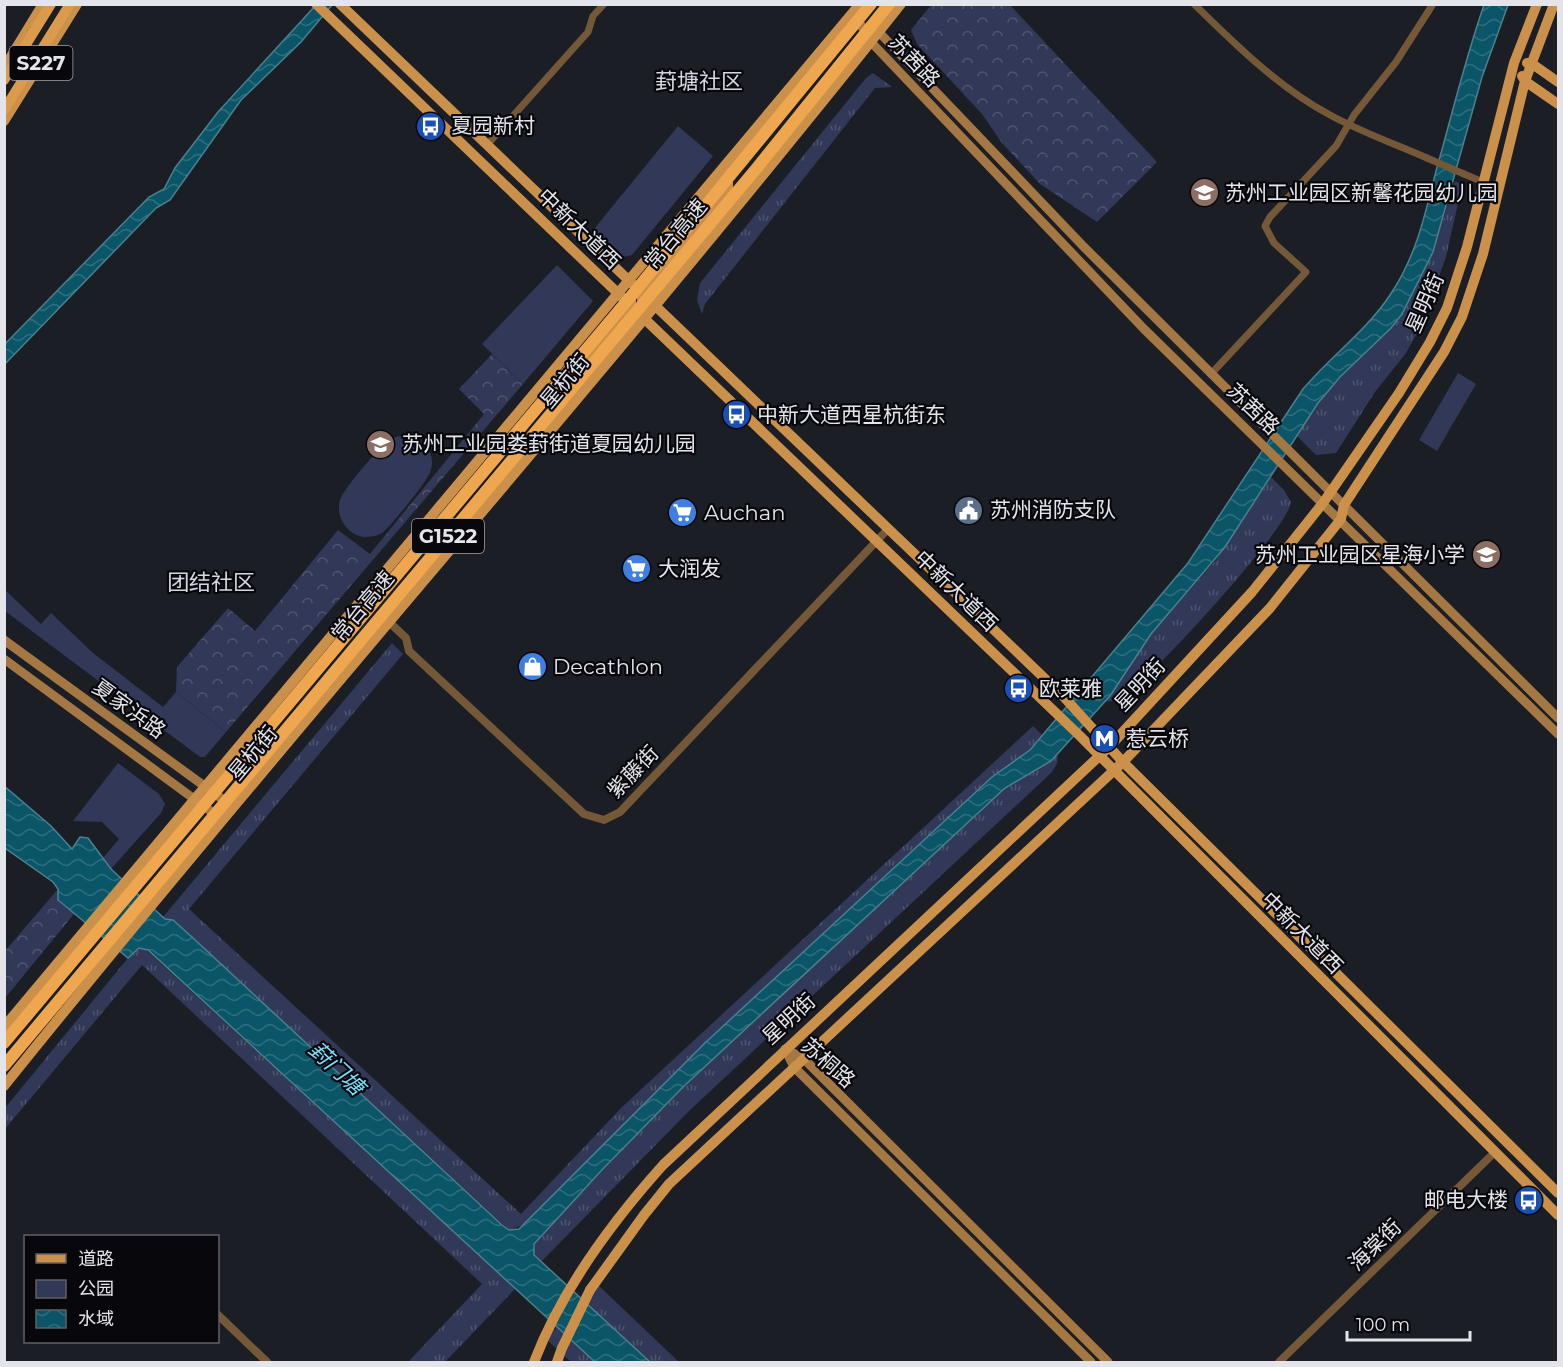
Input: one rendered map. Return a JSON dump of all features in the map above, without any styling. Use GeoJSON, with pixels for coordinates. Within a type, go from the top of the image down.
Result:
{"type":"FeatureCollection","features":[{"type":"Feature","properties":{"kind":"highway"},"geometry":{"type":"LineString","coordinates":[[4,80],[51,4]]}},
{"type":"Feature","properties":{"kind":"highway"},"geometry":{"type":"LineString","coordinates":[[4,110],[70,4]]}},
{"type":"Feature","properties":{"kind":"highway","name":"常台高速"},"geometry":{"type":"LineString","coordinates":[[4,1043],[624,304],[872,4]]}},
{"type":"Feature","properties":{"kind":"highway","name":"常台高速"},"geometry":{"type":"LineString","coordinates":[[4,1066],[734,196],[889,4]]}},
{"type":"Feature","properties":{"kind":"main road","name":"S227"},"geometry":{"type":"LineString","coordinates":[[4,68],[43,4]]}},
{"type":"Feature","properties":{"kind":"main road","name":"S227"},"geometry":{"type":"LineString","coordinates":[[4,121],[77,4]]}},
{"type":"Feature","properties":{"kind":"main road","name":"中新大道西"},"geometry":{"type":"LineString","coordinates":[[316,4],[1080,736],[1558,1215]]}},
{"type":"Feature","properties":{"kind":"main road","name":"中新大道西"},"geometry":{"type":"LineString","coordinates":[[340,4],[1063,696],[1090,723],[1123,762],[1558,1193]]}},
{"type":"Feature","properties":{"kind":"main road","name":"星杭街"},"geometry":{"type":"LineString","coordinates":[[4,1086],[233,807],[655,305],[901,4]]}},
{"type":"Feature","properties":{"kind":"main road","name":"星明街"},"geometry":{"type":"LineString","coordinates":[[534,1362],[577,1279],[631,1200],[663,1165],[1110,746],[1252,592],[1323,503],[1399,393],[1442,319],[1460,273],[1514,63],[1537,4]]}},
{"type":"Feature","properties":{"kind":"main road","name":"星明街"},"geometry":{"type":"LineString","coordinates":[[557,1362],[590,1290],[669,1184],[1123,762],[1270,608],[1341,519],[1344,505],[1444,352],[1462,317],[1483,254],[1525,81],[1554,4]]}},
{"type":"Feature","properties":{"kind":"main road","name":"星杭街"},"geometry":{"type":"LineString","coordinates":[[4,1027],[857,9]]}},
{"type":"Feature","properties":{"kind":"main road","name":"苏茜路"},"geometry":{"type":"LineString","coordinates":[[857,9],[1084,247],[1558,718]]}},
{"type":"Feature","properties":{"kind":"main road","name":"苏茜路"},"geometry":{"type":"LineString","coordinates":[[857,9],[871,42],[1144,329],[1341,519],[1558,734]]}},
{"type":"Feature","properties":{"kind":"main road"},"geometry":{"type":"LineString","coordinates":[[337,25],[348,13]]}},
{"type":"Feature","properties":{"kind":"main road"},"geometry":{"type":"LineString","coordinates":[[1514,63],[1531,63],[1558,82]]}},
{"type":"Feature","properties":{"kind":"main road"},"geometry":{"type":"LineString","coordinates":[[1514,63],[1525,81],[1558,104]]}},
{"type":"Feature","properties":{"kind":"main road"},"geometry":{"type":"LineString","coordinates":[[644,318],[642,293],[728,189],[728,164]]}},
{"type":"Feature","properties":{"kind":"main road"},"geometry":{"type":"LineString","coordinates":[[558,420],[564,387],[631,306],[630,282]]}},
{"type":"Feature","properties":{"kind":"main road","name":"夏家浜路"},"geometry":{"type":"LineString","coordinates":[[4,640],[233,807]]}},
{"type":"Feature","properties":{"kind":"main road","name":"夏家浜路"},"geometry":{"type":"LineString","coordinates":[[4,659],[223,820]]}},
{"type":"Feature","properties":{"kind":"main road"},"geometry":{"type":"LineString","coordinates":[[42,687],[52,674]]}},
{"type":"Feature","properties":{"kind":"main road","name":"苏桐路"},"geometry":{"type":"LineString","coordinates":[[785,1049],[803,1058],[1108,1362]]}},
{"type":"Feature","properties":{"kind":"main road","name":"苏桐路"},"geometry":{"type":"LineString","coordinates":[[785,1049],[794,1067],[1091,1362]]}},
{"type":"Feature","properties":{"kind":"street"},"geometry":{"type":"LineString","coordinates":[[487,145],[588,32],[593,16],[604,4]]}},
{"type":"Feature","properties":{"kind":"street"},"geometry":{"type":"LineString","coordinates":[[1194,4],[1281,83],[1330,115],[1483,182]]}},
{"type":"Feature","properties":{"kind":"street"},"geometry":{"type":"LineString","coordinates":[[1211,374],[1306,272],[1274,243],[1265,226],[1270,217],[1336,146],[1349,123],[1402,53],[1433,4]]}},
{"type":"Feature","properties":{"kind":"street","name":"紫藤街"},"geometry":{"type":"LineString","coordinates":[[389,622],[406,638],[409,651],[545,780],[584,814],[604,820],[620,812],[888,529]]}},
{"type":"Feature","properties":{"kind":"street","name":"海棠街"},"geometry":{"type":"LineString","coordinates":[[1279,1362],[1496,1152]]}},
{"type":"Feature","properties":{"kind":"street"},"geometry":{"type":"LineString","coordinates":[[219,1316],[267,1362]]}},
{"type":"Feature","properties":{"kind":"green space"},"geometry":{"type":"Polygon","coordinates":[[[931,5],[1010,5],[1157,162],[1097,222],[1040,184],[1002,143],[982,114],[917,44],[911,30],[931,5]]]}},
{"type":"Feature","properties":{"kind":"green space"},"geometry":{"type":"Polygon","coordinates":[[[873,73],[892,87],[875,88],[705,304],[702,314],[697,300],[700,283],[866,78],[873,73]]]}},
{"type":"Feature","properties":{"kind":"green space"},"geometry":{"type":"Polygon","coordinates":[[[678,126],[713,156],[632,255],[623,257],[594,229],[678,126]]]}},
{"type":"Feature","properties":{"kind":"green space"},"geometry":{"type":"Polygon","coordinates":[[[1455,181],[1460,183],[1461,190],[1446,257],[1422,324],[1406,353],[1375,392],[1336,453],[1316,455],[1296,435],[1329,389],[1391,328],[1402,314],[1433,252],[1455,181]]]}},
{"type":"Feature","properties":{"kind":"green space"},"geometry":{"type":"Polygon","coordinates":[[[557,265],[593,301],[523,384],[482,344],[557,265]]]}},
{"type":"Feature","properties":{"kind":"green space"},"geometry":{"type":"Polygon","coordinates":[[[492,354],[523,384],[226,732],[176,692],[177,667],[228,608],[255,631],[338,530],[370,554],[484,414],[459,389],[492,354]]]}},
{"type":"Feature","properties":{"kind":"green space"},"geometry":{"type":"Polygon","coordinates":[[[1458,373],[1476,384],[1437,451],[1419,440],[1458,373]]]}},
{"type":"Feature","properties":{"kind":"green space"},"geometry":{"type":"Polygon","coordinates":[[[402,436],[409,436],[426,446],[432,458],[430,472],[408,504],[382,533],[364,537],[352,533],[344,524],[339,512],[343,494],[385,444],[402,436]]]}},
{"type":"Feature","properties":{"kind":"green space"},"geometry":{"type":"Polygon","coordinates":[[[1271,477],[1284,490],[1291,502],[1284,518],[1267,542],[1216,603],[1161,662],[1123,697],[1114,701],[1105,701],[1151,634],[1215,561],[1271,477]]]}},
{"type":"Feature","properties":{"kind":"green space"},"geometry":{"type":"Polygon","coordinates":[[[5,590],[41,624],[51,613],[93,653],[163,707],[176,692],[226,732],[205,757],[200,757],[5,611],[5,590]]]}},
{"type":"Feature","properties":{"kind":"green space"},"geometry":{"type":"Polygon","coordinates":[[[392,643],[403,654],[189,909],[521,1214],[621,1108],[1033,726],[1042,735],[1030,750],[992,777],[705,1043],[523,1225],[509,1230],[193,938],[163,917],[392,643]]]}},
{"type":"Feature","properties":{"kind":"green space"},"geometry":{"type":"Polygon","coordinates":[[[1058,755],[1057,764],[1051,773],[689,1111],[541,1262],[533,1253],[533,1246],[537,1239],[683,1087],[1005,788],[1058,755]]]}},
{"type":"Feature","properties":{"kind":"green space"},"geometry":{"type":"Polygon","coordinates":[[[118,763],[159,794],[165,804],[161,813],[111,869],[103,858],[119,839],[102,822],[73,821],[118,763]]]}},
{"type":"Feature","properties":{"kind":"green space"},"geometry":{"type":"Polygon","coordinates":[[[58,889],[58,900],[74,914],[5,998],[5,951],[58,889]]]}},
{"type":"Feature","properties":{"kind":"green space"},"geometry":{"type":"Polygon","coordinates":[[[144,948],[515,1289],[445,1362],[408,1362],[482,1284],[142,965],[5,1129],[5,1108],[128,958],[137,949],[144,948]]]}},
{"type":"Feature","properties":{"kind":"green space"},"geometry":{"type":"Polygon","coordinates":[[[599,1286],[679,1362],[650,1362],[584,1302],[599,1286]]]}},
{"type":"Feature","properties":{"kind":"green space"},"geometry":{"type":"Polygon","coordinates":[[[557,1327],[595,1362],[571,1362],[546,1339],[557,1327]]]}},
{"type":"Feature","properties":{"kind":"water"},"geometry":{"type":"Polygon","coordinates":[[[316,5],[332,5],[301,42],[241,100],[170,200],[156,208],[5,364],[5,344],[149,197],[164,189],[175,168],[218,112],[316,5]]]}},
{"type":"Feature","properties":{"kind":"water"},"geometry":{"type":"Polygon","coordinates":[[[1484,5],[1508,5],[1482,77],[1433,252],[1402,314],[1391,328],[1340,377],[1318,403],[1225,547],[1151,634],[1110,696],[1051,761],[1005,788],[683,1087],[534,1244],[534,1255],[650,1362],[595,1362],[148,950],[139,948],[128,958],[58,900],[58,889],[53,882],[5,848],[4,786],[51,826],[72,849],[80,837],[88,838],[111,869],[165,919],[173,920],[193,938],[502,1225],[509,1230],[519,1229],[705,1043],[992,777],[1030,750],[1188,563],[1303,389],[1371,320],[1390,295],[1407,266],[1419,235],[1484,5]]]}},
{"type":"Feature","properties":{"kind":"place","name":"夏园新村"},"geometry":{"type":"Point","coordinates":[430,126]}},
{"type":"Feature","properties":{"kind":"place","name":"苏州工业园区新馨花园幼儿园"},"geometry":{"type":"Point","coordinates":[1204,193]}},
{"type":"Feature","properties":{"kind":"place","name":"中新大道西星杭街东"},"geometry":{"type":"Point","coordinates":[736,415]}},
{"type":"Feature","properties":{"kind":"place","name":"苏州工业园娄葑街道夏园幼儿园"},"geometry":{"type":"Point","coordinates":[381,444]}},
{"type":"Feature","properties":{"kind":"place","name":"苏州消防支队"},"geometry":{"type":"Point","coordinates":[969,510]}},
{"type":"Feature","properties":{"kind":"place","name":"Auchan"},"geometry":{"type":"Point","coordinates":[683,513]}},
{"type":"Feature","properties":{"kind":"place","name":"苏州工业园区星海小学"},"geometry":{"type":"Point","coordinates":[1486,555]}},
{"type":"Feature","properties":{"kind":"place","name":"大润发"},"geometry":{"type":"Point","coordinates":[637,569]}},
{"type":"Feature","properties":{"kind":"place","name":"Decathlon"},"geometry":{"type":"Point","coordinates":[532,667]}},
{"type":"Feature","properties":{"kind":"place","name":"欧莱雅"},"geometry":{"type":"Point","coordinates":[1018,689]}},
{"type":"Feature","properties":{"kind":"place","name":"惹云桥"},"geometry":{"type":"Point","coordinates":[1105,739]}},
{"type":"Feature","properties":{"kind":"place","name":"邮电大楼"},"geometry":{"type":"Point","coordinates":[1529,1200]}},
{"type":"Feature","properties":{"kind":"district","name":"葑塘社区"},"geometry":{"type":"Point","coordinates":[699,81]}},
{"type":"Feature","properties":{"kind":"district","name":"团结社区"},"geometry":{"type":"Point","coordinates":[211,582]}},
{"type":"Feature","properties":{"kind":"water label","name":"葑门塘"},"geometry":{"type":"Point","coordinates":[337,1068]}}]}
